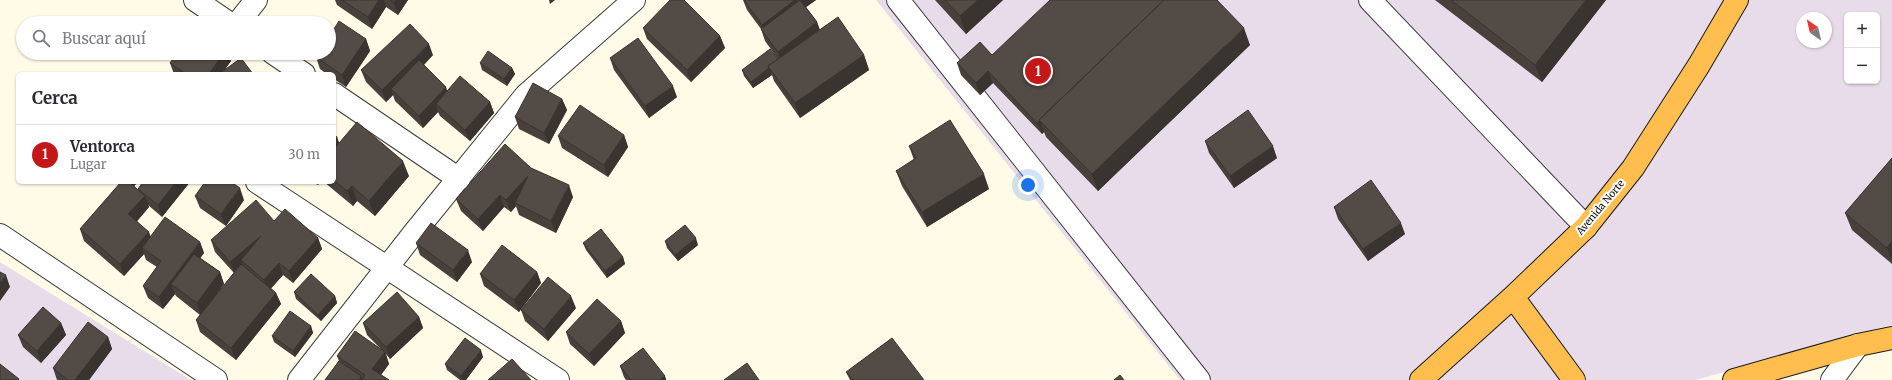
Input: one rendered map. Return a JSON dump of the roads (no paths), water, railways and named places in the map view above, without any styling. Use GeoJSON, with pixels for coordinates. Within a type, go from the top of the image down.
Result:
{"type":"FeatureCollection","features":[{"type":"Feature","properties":{"kind":"highway","name":"Avenida Norte"},"geometry":{"type":"LineString","coordinates":[[1422,380],[1513,297],[1586,227],[1633,168],[1699,65],[1737,0]]}},
{"type":"Feature","properties":{"kind":"highway"},"geometry":{"type":"LineString","coordinates":[[1513,297],[1574,380]]}},
{"type":"Feature","properties":{"kind":"highway"},"geometry":{"type":"LineString","coordinates":[[1734,380],[1858,345],[1892,338]]}},
{"type":"Feature","properties":{"kind":"street"},"geometry":{"type":"LineString","coordinates":[[196,0],[219,16]]}},
{"type":"Feature","properties":{"kind":"street"},"geometry":{"type":"LineString","coordinates":[[243,16],[256,0]]}},
{"type":"Feature","properties":{"kind":"street"},"geometry":{"type":"LineString","coordinates":[[299,380],[526,95],[634,0]]}},
{"type":"Feature","properties":{"kind":"street"},"geometry":{"type":"LineString","coordinates":[[898,0],[1199,380]]}},
{"type":"Feature","properties":{"kind":"street"},"geometry":{"type":"LineString","coordinates":[[1370,0],[1586,227]]}},
{"type":"Feature","properties":{"kind":"street"},"geometry":{"type":"LineString","coordinates":[[283,60],[301,72]]}},
{"type":"Feature","properties":{"kind":"street"},"geometry":{"type":"LineString","coordinates":[[336,95],[459,179]]}},
{"type":"Feature","properties":{"kind":"street"},"geometry":{"type":"LineString","coordinates":[[260,184],[558,380]]}},
{"type":"Feature","properties":{"kind":"street"},"geometry":{"type":"LineString","coordinates":[[0,235],[216,380]]}},
{"type":"Feature","properties":{"kind":"street"},"geometry":{"type":"LineString","coordinates":[[1832,380],[1858,345]]}},
{"type":"Feature","properties":{"kind":"place","name":"Ventorca"},"geometry":{"type":"Point","coordinates":[1038,71]}}]}
